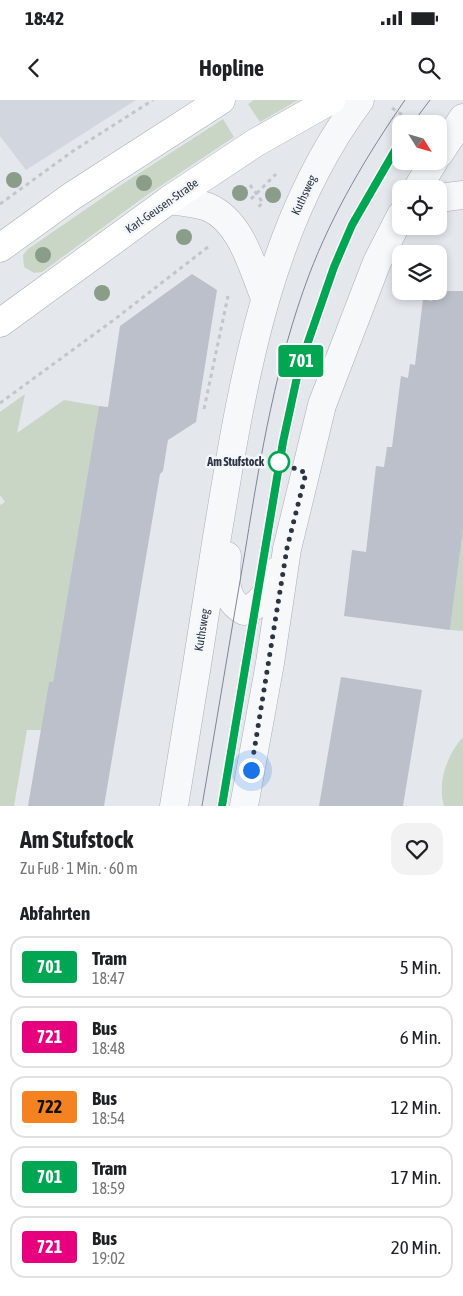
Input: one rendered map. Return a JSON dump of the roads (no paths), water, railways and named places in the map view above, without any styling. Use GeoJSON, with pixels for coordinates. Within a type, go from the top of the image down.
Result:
{"type":"FeatureCollection","features":[{"type":"Feature","properties":{"kind":"main road"},"geometry":{"type":"LineString","coordinates":[[0,248],[72,196],[221,100]]}},
{"type":"Feature","properties":{"kind":"main road","name":"Karl-Geusen-Straße"},"geometry":{"type":"LineString","coordinates":[[4,312],[256,143],[331,100]]}},
{"type":"Feature","properties":{"kind":"street","name":"Kuthsweg"},"geometry":{"type":"LineString","coordinates":[[174,806],[231,454],[265,298],[289,229],[311,178],[360,100]]}},
{"type":"Feature","properties":{"kind":"street"},"geometry":{"type":"LineString","coordinates":[[448,140],[463,118]]}},
{"type":"Feature","properties":{"kind":"street"},"geometry":{"type":"LineString","coordinates":[[447,197],[463,195]]}},
{"type":"Feature","properties":{"kind":"street"},"geometry":{"type":"LineString","coordinates":[[169,200],[209,208],[233,228],[246,250],[265,298]]}},
{"type":"Feature","properties":{"kind":"street","name":"Kuthsweg"},"geometry":{"type":"LineString","coordinates":[[244,806],[270,663],[287,548],[322,405],[377,262],[392,233]]}},
{"type":"Feature","properties":{"kind":"street","name":"Kuthsweg"},"geometry":{"type":"LineString","coordinates":[[231,454],[226,585],[229,596],[236,606],[244,610],[255,607],[264,596],[287,548]]}},
{"type":"Feature","properties":{"kind":"tram line"},"geometry":{"type":"LineString","coordinates":[[202,806],[258,477],[287,341],[318,252],[340,206],[364,163],[405,100]]}},
{"type":"Feature","properties":{"kind":"tram line"},"geometry":{"type":"LineString","coordinates":[[419,115],[430,100]]}},
{"type":"Feature","properties":{"kind":"tram line","name":"701"},"geometry":{"type":"LineString","coordinates":[[222,806],[288,412],[299,368],[318,310],[352,225],[392,154]]}},
{"type":"Feature","properties":{"kind":"tram line"},"geometry":{"type":"LineString","coordinates":[[222,806],[283,442],[299,368],[334,267],[353,225],[392,156]]}},
{"type":"Feature","properties":{"kind":"place","name":"Am Stufstock"},"geometry":{"type":"Point","coordinates":[279,462]}}]}
